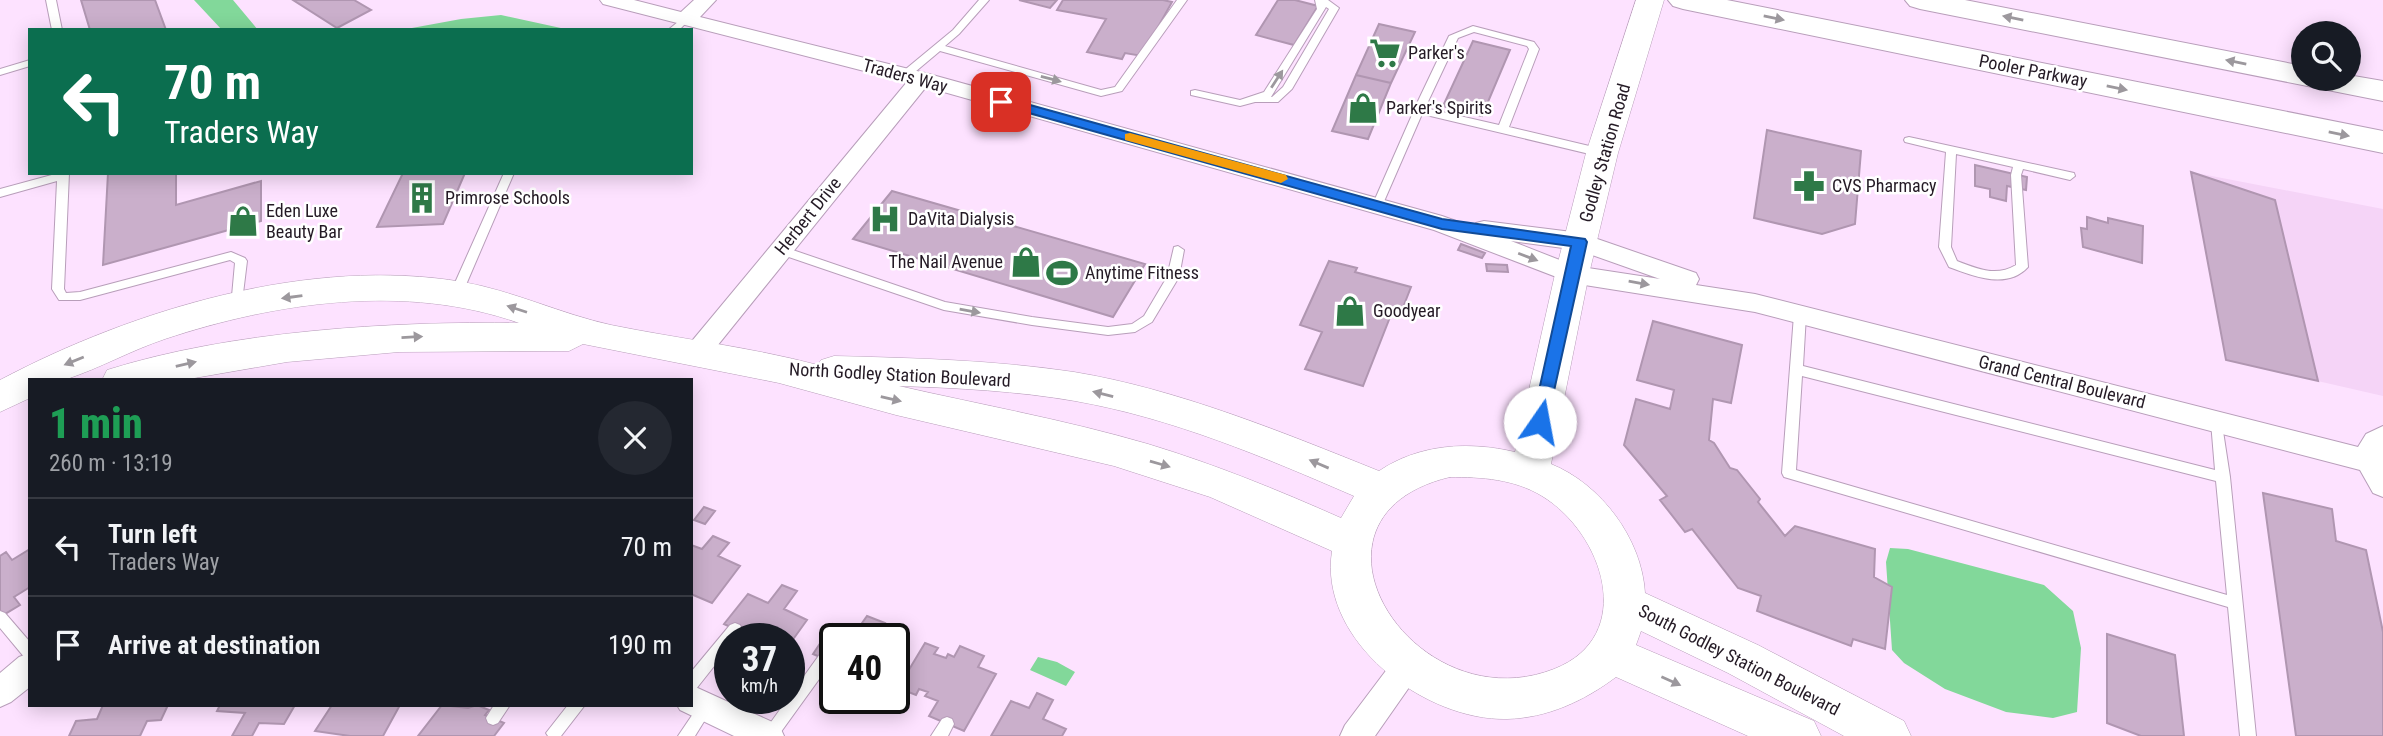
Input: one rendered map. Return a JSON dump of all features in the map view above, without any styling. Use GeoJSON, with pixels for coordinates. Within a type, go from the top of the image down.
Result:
{"type":"FeatureCollection","features":[{"type":"Feature","properties":{"kind":"main road","name":"Pooler Parkway"},"geometry":{"type":"LineString","coordinates":[[1683,0],[2383,142]]}},
{"type":"Feature","properties":{"kind":"main road"},"geometry":{"type":"LineString","coordinates":[[1920,0],[2291,74]]}},
{"type":"Feature","properties":{"kind":"main road"},"geometry":{"type":"LineString","coordinates":[[2361,87],[2383,91]]}},
{"type":"Feature","properties":{"kind":"street","name":"Traders Way"},"geometry":{"type":"LineString","coordinates":[[610,0],[679,25]]}},
{"type":"Feature","properties":{"kind":"street"},"geometry":{"type":"LineString","coordinates":[[679,25],[706,0]]}},
{"type":"Feature","properties":{"kind":"street","name":"Godley Station Road"},"geometry":{"type":"LineString","coordinates":[[1530,472],[1576,258],[1602,153],[1650,0]]}},
{"type":"Feature","properties":{"kind":"street","name":"Traders Way"},"geometry":{"type":"LineString","coordinates":[[693,28],[913,77],[1442,224],[1576,258]]}},
{"type":"Feature","properties":{"kind":"street","name":"Herbert Drive"},"geometry":{"type":"LineString","coordinates":[[696,354],[913,77]]}},
{"type":"Feature","properties":{"kind":"street","name":"Traders Way"},"geometry":{"type":"LineString","coordinates":[[1442,224],[1576,258]]}},
{"type":"Feature","properties":{"kind":"street","name":"Grand Central Boulevard"},"geometry":{"type":"LineString","coordinates":[[1576,258],[2217,422],[2376,473]]}},
{"type":"Feature","properties":{"kind":"street","name":"North Godley Station Boulevard"},"geometry":{"type":"LineString","coordinates":[[36,378],[132,338],[201,316],[237,308],[333,292],[387,288],[456,294],[492,301],[605,337],[778,369],[883,398],[1065,437],[1183,470],[1352,542]]}},
{"type":"Feature","properties":{"kind":"street","name":"North Godley Station Boulevard"},"geometry":{"type":"LineString","coordinates":[[129,378],[221,357],[355,340],[457,336],[605,337]]}},
{"type":"Feature","properties":{"kind":"street","name":"North Godley Station Boulevard"},"geometry":{"type":"LineString","coordinates":[[778,369],[971,374],[1076,387],[1193,416],[1382,490]]}},
{"type":"Feature","properties":{"kind":"street","name":"North Godley Station Boulevard"},"geometry":{"type":"LineString","coordinates":[[0,397],[28,382]]}},
{"type":"Feature","properties":{"kind":"street"},"geometry":{"type":"LineString","coordinates":[[0,408],[28,403]]}},
{"type":"Feature","properties":{"kind":"street","name":"Grand Central Boulevard"},"geometry":{"type":"LineString","coordinates":[[2376,473],[2370,449],[2376,440],[2383,437]]}},
{"type":"Feature","properties":{"kind":"street"},"geometry":{"type":"LineString","coordinates":[[1450,461],[1490,461],[1530,472],[1570,494],[1602,525],[1622,563],[1627,604],[1621,630],[1608,653],[1585,676],[1554,691],[1518,698],[1480,696],[1442,685],[1409,666],[1379,639],[1360,607],[1350,574],[1352,542],[1363,514],[1382,490],[1413,471],[1450,461]]}},
{"type":"Feature","properties":{"kind":"street","name":"South Godley Station Boulevard"},"geometry":{"type":"LineString","coordinates":[[1627,604],[1743,659],[1888,736]]}},
{"type":"Feature","properties":{"kind":"street"},"geometry":{"type":"LineString","coordinates":[[1608,653],[1798,736]]}},
{"type":"Feature","properties":{"kind":"street"},"geometry":{"type":"LineString","coordinates":[[1356,736],[1409,666]]}},
{"type":"Feature","properties":{"kind":"street"},"geometry":{"type":"LineString","coordinates":[[1,690],[28,669]]}},
{"type":"Feature","properties":{"kind":"street"},"geometry":{"type":"LineString","coordinates":[[696,697],[769,736]]}},
{"type":"Feature","properties":{"kind":"lane"},"geometry":{"type":"LineString","coordinates":[[51,0],[57,28]]}},
{"type":"Feature","properties":{"kind":"lane"},"geometry":{"type":"LineString","coordinates":[[913,77],[984,0]]}},
{"type":"Feature","properties":{"kind":"lane"},"geometry":{"type":"LineString","coordinates":[[938,47],[1101,93],[1118,89],[1182,0]]}},
{"type":"Feature","properties":{"kind":"lane"},"geometry":{"type":"LineString","coordinates":[[1195,93],[1240,103],[1268,94],[1322,9],[1321,0]]}},
{"type":"Feature","properties":{"kind":"lane"},"geometry":{"type":"LineString","coordinates":[[1377,205],[1454,36],[1473,29],[1531,44],[1534,49],[1503,128]]}},
{"type":"Feature","properties":{"kind":"lane"},"geometry":{"type":"LineString","coordinates":[[0,72],[28,65]]}},
{"type":"Feature","properties":{"kind":"lane"},"geometry":{"type":"LineString","coordinates":[[1419,110],[1602,153]]}},
{"type":"Feature","properties":{"kind":"lane"},"geometry":{"type":"LineString","coordinates":[[1909,140],[2070,176]]}},
{"type":"Feature","properties":{"kind":"lane"},"geometry":{"type":"LineString","coordinates":[[1951,149],[1945,247],[1953,264],[1987,277],[2010,276],[2022,267],[2016,175],[2019,164]]}},
{"type":"Feature","properties":{"kind":"lane"},"geometry":{"type":"LineString","coordinates":[[0,194],[64,175],[58,289],[63,297],[80,296],[231,256],[241,261],[237,308]]}},
{"type":"Feature","properties":{"kind":"lane"},"geometry":{"type":"LineString","coordinates":[[456,294],[508,175]]}},
{"type":"Feature","properties":{"kind":"lane"},"geometry":{"type":"LineString","coordinates":[[780,250],[944,306],[1124,331],[1148,320],[1173,277],[1178,250]]}},
{"type":"Feature","properties":{"kind":"lane"},"geometry":{"type":"LineString","coordinates":[[1800,315],[1789,473],[2235,603]]}},
{"type":"Feature","properties":{"kind":"lane"},"geometry":{"type":"LineString","coordinates":[[1798,370],[2223,477]]}},
{"type":"Feature","properties":{"kind":"lane"},"geometry":{"type":"LineString","coordinates":[[2217,422],[2248,736]]}},
{"type":"Feature","properties":{"kind":"lane"},"geometry":{"type":"LineString","coordinates":[[0,617],[28,651]]}},
{"type":"Feature","properties":{"kind":"lane"},"geometry":{"type":"LineString","coordinates":[[685,736],[696,697],[714,666]]}},
{"type":"Feature","properties":{"kind":"lane"},"geometry":{"type":"LineString","coordinates":[[769,736],[819,667]]}},
{"type":"Feature","properties":{"kind":"lane"},"geometry":{"type":"LineString","coordinates":[[493,718],[501,707]]}},
{"type":"Feature","properties":{"kind":"lane"},"geometry":{"type":"LineString","coordinates":[[554,733],[576,707]]}},
{"type":"Feature","properties":{"kind":"shaded area"},"geometry":{"type":"Polygon","coordinates":[[[194,0],[233,0],[256,28],[220,28],[194,0]]]}},
{"type":"Feature","properties":{"kind":"shaded area"},"geometry":{"type":"Polygon","coordinates":[[[501,15],[561,28],[412,28],[501,15]]]}},
{"type":"Feature","properties":{"kind":"shaded area"},"geometry":{"type":"Polygon","coordinates":[[[2191,172],[2383,209],[2383,396],[2226,360],[2191,172]]]}},
{"type":"Feature","properties":{"kind":"shaded area"},"geometry":{"type":"Polygon","coordinates":[[[1890,548],[1908,549],[2044,585],[2073,611],[2081,648],[2077,712],[2053,718],[2006,712],[1945,689],[1904,663],[1892,650],[1886,562],[1890,548]]]}},
{"type":"Feature","properties":{"kind":"shaded area"},"geometry":{"type":"Polygon","coordinates":[[[1038,657],[1057,662],[1075,672],[1066,686],[1030,670],[1038,657]]]}},
{"type":"Feature","properties":{"kind":"building"},"geometry":{"type":"Polygon","coordinates":[[[81,0],[155,0],[165,28],[89,28],[81,0]]]}},
{"type":"Feature","properties":{"kind":"building"},"geometry":{"type":"Polygon","coordinates":[[[293,0],[354,0],[371,10],[337,28],[293,0]]]}},
{"type":"Feature","properties":{"kind":"building"},"geometry":{"type":"Polygon","coordinates":[[[1019,0],[1057,0],[1050,8],[1019,0]]]}},
{"type":"Feature","properties":{"kind":"building"},"geometry":{"type":"Polygon","coordinates":[[[1063,0],[1172,2],[1142,56],[1125,53],[1122,59],[1087,52],[1106,19],[1057,10],[1063,0]]]}},
{"type":"Feature","properties":{"kind":"building"},"geometry":{"type":"Polygon","coordinates":[[[1278,0],[1295,0],[1318,6],[1294,45],[1256,35],[1278,0]]]}},
{"type":"Feature","properties":{"kind":"building"},"geometry":{"type":"Polygon","coordinates":[[[1379,24],[1415,32],[1391,83],[1356,75],[1379,24]]]}},
{"type":"Feature","properties":{"kind":"building","name":"Parker's"},"geometry":{"type":"Polygon","coordinates":[[[1473,41],[1510,50],[1482,116],[1443,106],[1473,41]]]}},
{"type":"Feature","properties":{"kind":"building"},"geometry":{"type":"Polygon","coordinates":[[[1356,75],[1391,83],[1368,139],[1332,131],[1356,75]]]}},
{"type":"Feature","properties":{"kind":"building"},"geometry":{"type":"Polygon","coordinates":[[[1767,130],[1861,151],[1855,224],[1822,234],[1754,218],[1767,130]]]}},
{"type":"Feature","properties":{"kind":"building"},"geometry":{"type":"Polygon","coordinates":[[[1975,165],[2027,177],[2026,190],[2007,186],[2006,201],[1990,197],[1990,189],[1975,186],[1975,165]]]}},
{"type":"Feature","properties":{"kind":"building"},"geometry":{"type":"Polygon","coordinates":[[[2191,172],[2275,200],[2318,381],[2226,360],[2191,172]]]}},
{"type":"Feature","properties":{"kind":"building"},"geometry":{"type":"Polygon","coordinates":[[[108,175],[176,175],[176,205],[261,181],[261,221],[103,265],[108,175]]]}},
{"type":"Feature","properties":{"kind":"building","name":"Primrose Schools"},"geometry":{"type":"Polygon","coordinates":[[[402,175],[464,175],[443,224],[377,227],[402,175]]]}},
{"type":"Feature","properties":{"kind":"building"},"geometry":{"type":"Polygon","coordinates":[[[892,191],[1145,264],[1113,317],[853,239],[892,191]]]}},
{"type":"Feature","properties":{"kind":"building"},"geometry":{"type":"Polygon","coordinates":[[[2087,217],[2108,223],[2108,218],[2143,226],[2142,263],[2083,247],[2081,228],[2087,229],[2087,217]]]}},
{"type":"Feature","properties":{"kind":"building"},"geometry":{"type":"Polygon","coordinates":[[[1461,244],[1485,253],[1482,258],[1458,250],[1461,244]]]}},
{"type":"Feature","properties":{"kind":"building"},"geometry":{"type":"Polygon","coordinates":[[[1329,261],[1357,268],[1355,272],[1411,287],[1402,310],[1394,307],[1363,386],[1305,369],[1322,332],[1300,325],[1329,261]]]}},
{"type":"Feature","properties":{"kind":"building"},"geometry":{"type":"Polygon","coordinates":[[[1486,264],[1507,265],[1508,272],[1487,271],[1486,264]]]}},
{"type":"Feature","properties":{"kind":"building"},"geometry":{"type":"Polygon","coordinates":[[[1653,321],[1742,345],[1731,403],[1713,399],[1709,440],[1714,443],[1730,468],[1737,470],[1760,499],[1758,502],[1785,536],[1795,526],[1875,549],[1874,577],[1892,587],[1885,649],[1853,639],[1851,646],[1757,611],[1761,596],[1738,588],[1692,529],[1685,532],[1660,500],[1667,496],[1624,445],[1636,399],[1670,409],[1674,390],[1637,380],[1653,321]]]}},
{"type":"Feature","properties":{"kind":"building"},"geometry":{"type":"Polygon","coordinates":[[[2263,493],[2332,509],[2336,541],[2366,550],[2383,632],[2383,736],[2296,736],[2263,493]]]}},
{"type":"Feature","properties":{"kind":"building"},"geometry":{"type":"Polygon","coordinates":[[[704,507],[715,511],[705,524],[694,520],[704,507]]]}},
{"type":"Feature","properties":{"kind":"building"},"geometry":{"type":"Polygon","coordinates":[[[713,536],[729,543],[718,556],[740,566],[712,603],[693,595],[693,546],[702,549],[713,536]]]}},
{"type":"Feature","properties":{"kind":"building"},"geometry":{"type":"Polygon","coordinates":[[[28,550],[28,588],[14,597],[20,605],[0,617],[0,556],[6,552],[12,560],[28,550]]]}},
{"type":"Feature","properties":{"kind":"building"},"geometry":{"type":"Polygon","coordinates":[[[782,585],[797,591],[784,609],[807,620],[805,623],[725,623],[748,594],[768,603],[782,585]]]}},
{"type":"Feature","properties":{"kind":"building"},"geometry":{"type":"Polygon","coordinates":[[[867,616],[885,623],[862,623],[867,616]]]}},
{"type":"Feature","properties":{"kind":"building"},"geometry":{"type":"Polygon","coordinates":[[[2107,634],[2175,655],[2184,736],[2141,736],[2107,723],[2107,634]]]}},
{"type":"Feature","properties":{"kind":"building"},"geometry":{"type":"Polygon","coordinates":[[[925,643],[938,648],[934,654],[946,658],[948,654],[954,657],[960,646],[984,656],[978,667],[996,674],[964,731],[929,716],[938,701],[925,696],[928,692],[919,689],[916,695],[910,693],[910,668],[925,643]]]}},
{"type":"Feature","properties":{"kind":"building"},"geometry":{"type":"Polygon","coordinates":[[[819,645],[819,657],[813,654],[819,645]]]}},
{"type":"Feature","properties":{"kind":"building"},"geometry":{"type":"Polygon","coordinates":[[[1037,693],[1053,700],[1043,719],[1066,729],[1062,736],[991,736],[1011,701],[1029,708],[1037,693]]]}},
{"type":"Feature","properties":{"kind":"building"},"geometry":{"type":"Polygon","coordinates":[[[102,707],[167,707],[161,720],[147,721],[140,736],[69,736],[76,721],[97,719],[102,707]]]}},
{"type":"Feature","properties":{"kind":"building"},"geometry":{"type":"Polygon","coordinates":[[[219,707],[294,707],[284,724],[259,723],[252,736],[232,736],[245,713],[217,711],[219,707]]]}},
{"type":"Feature","properties":{"kind":"building"},"geometry":{"type":"Polygon","coordinates":[[[331,707],[399,707],[383,736],[350,736],[315,731],[331,707]]]}},
{"type":"Feature","properties":{"kind":"building"},"geometry":{"type":"Polygon","coordinates":[[[440,707],[482,707],[489,710],[485,715],[504,723],[494,736],[418,736],[440,707]]]}},
{"type":"Feature","properties":{"kind":"slow traffic"},"geometry":{"type":"LineString","coordinates":[[1130,137],[1281,179]]}},
{"type":"Feature","properties":{"kind":"place","name":"Parker's"},"geometry":{"type":"Point","coordinates":[1385,53]}},
{"type":"Feature","properties":{"kind":"place","name":"Parker's Spirits"},"geometry":{"type":"Point","coordinates":[1363,108]}},
{"type":"Feature","properties":{"kind":"place","name":"CVS Pharmacy"},"geometry":{"type":"Point","coordinates":[1809,186]}},
{"type":"Feature","properties":{"kind":"place","name":"Primrose Schools"},"geometry":{"type":"Point","coordinates":[422,198]}},
{"type":"Feature","properties":{"kind":"place","name":"DaVita Dialysis"},"geometry":{"type":"Point","coordinates":[885,219]}},
{"type":"Feature","properties":{"kind":"place","name":"Eden Luxe Beauty Bar"},"geometry":{"type":"Point","coordinates":[243,221]}},
{"type":"Feature","properties":{"kind":"place","name":"The Nail Avenue"},"geometry":{"type":"Point","coordinates":[1026,262]}},
{"type":"Feature","properties":{"kind":"place","name":"Anytime Fitness"},"geometry":{"type":"Point","coordinates":[1062,273]}},
{"type":"Feature","properties":{"kind":"place","name":"Goodyear"},"geometry":{"type":"Point","coordinates":[1350,311]}},
{"type":"Feature","properties":{"kind":"route"},"geometry":{"type":"LineString","coordinates":[[1001,102],[1442,224],[1580,242],[1540,422]]}}]}
